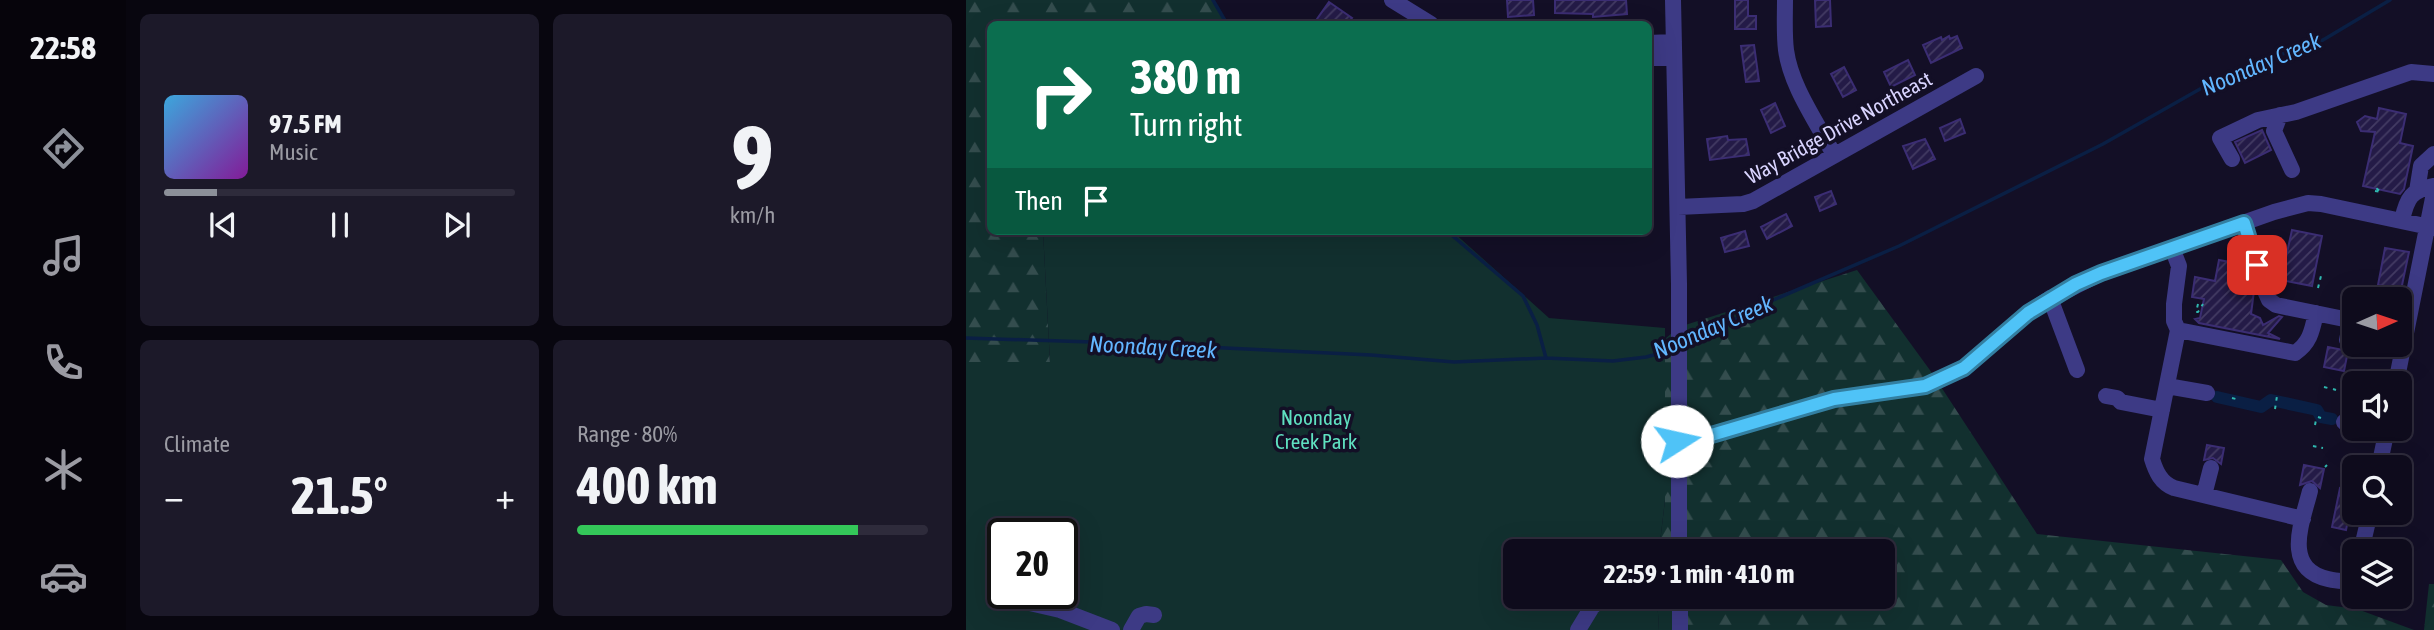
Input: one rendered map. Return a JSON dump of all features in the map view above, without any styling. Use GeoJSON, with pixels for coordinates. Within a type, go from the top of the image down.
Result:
{"type":"FeatureCollection","features":[{"type":"Feature","properties":{"kind":"street"},"geometry":{"type":"LineString","coordinates":[[1392,0],[1427,21]]}},
{"type":"Feature","properties":{"kind":"street"},"geometry":{"type":"LineString","coordinates":[[1673,0],[1678,207],[1679,539]]}},
{"type":"Feature","properties":{"kind":"street"},"geometry":{"type":"LineString","coordinates":[[1785,0],[1786,49],[1794,79],[1834,155]]}},
{"type":"Feature","properties":{"kind":"street"},"geometry":{"type":"LineString","coordinates":[[1652,44],[1674,50]]}},
{"type":"Feature","properties":{"kind":"street"},"geometry":{"type":"LineString","coordinates":[[1652,57],[1674,50]]}},
{"type":"Feature","properties":{"kind":"street"},"geometry":{"type":"LineString","coordinates":[[2232,159],[2220,138],[2258,120],[2296,113],[2411,72],[2434,74]]}},
{"type":"Feature","properties":{"kind":"street","name":"Way Bridge Drive Northeast"},"geometry":{"type":"LineString","coordinates":[[1678,207],[1743,204],[1753,201],[1976,76]]}},
{"type":"Feature","properties":{"kind":"street"},"geometry":{"type":"LineString","coordinates":[[2280,115],[2274,131],[2292,170]]}},
{"type":"Feature","properties":{"kind":"street"},"geometry":{"type":"LineString","coordinates":[[2417,191],[2421,166],[2434,154]]}},
{"type":"Feature","properties":{"kind":"street"},"geometry":{"type":"LineString","coordinates":[[2402,220],[2409,197],[2417,191],[2434,186]]}},
{"type":"Feature","properties":{"kind":"street"},"geometry":{"type":"LineString","coordinates":[[2412,298],[2431,227],[2434,193]]}},
{"type":"Feature","properties":{"kind":"street"},"geometry":{"type":"LineString","coordinates":[[1677,441],[1708,436],[1834,399],[1925,386],[1964,368],[2028,313],[2050,298],[2101,273],[2274,212],[2308,203],[2338,206],[2431,227]]}},
{"type":"Feature","properties":{"kind":"street"},"geometry":{"type":"LineString","coordinates":[[2244,223],[2269,300],[2276,305],[2342,319]]}},
{"type":"Feature","properties":{"kind":"street"},"geometry":{"type":"LineString","coordinates":[[2172,248],[2179,266],[2174,304],[2174,321],[2178,330],[2152,460],[2157,474],[2166,485],[2204,495],[2309,513]]}},
{"type":"Feature","properties":{"kind":"street"},"geometry":{"type":"LineString","coordinates":[[2050,298],[2077,370]]}},
{"type":"Feature","properties":{"kind":"street"},"geometry":{"type":"LineString","coordinates":[[2178,330],[2295,353],[2311,337],[2316,313]]}},
{"type":"Feature","properties":{"kind":"street"},"geometry":{"type":"LineString","coordinates":[[2167,386],[2207,393]]}},
{"type":"Feature","properties":{"kind":"street"},"geometry":{"type":"LineString","coordinates":[[2106,396],[2162,410]]}},
{"type":"Feature","properties":{"kind":"street"},"geometry":{"type":"LineString","coordinates":[[2204,495],[2211,468]]}},
{"type":"Feature","properties":{"kind":"street"},"geometry":{"type":"LineString","coordinates":[[2310,491],[2309,513],[2299,555],[2307,570],[2314,575],[2342,581]]}},
{"type":"Feature","properties":{"kind":"street"},"geometry":{"type":"LineString","coordinates":[[1056,609],[1112,630]]}},
{"type":"Feature","properties":{"kind":"street"},"geometry":{"type":"LineString","coordinates":[[1578,630],[1591,609]]}},
{"type":"Feature","properties":{"kind":"street"},"geometry":{"type":"LineString","coordinates":[[1680,609],[1680,630]]}},
{"type":"Feature","properties":{"kind":"street"},"geometry":{"type":"LineString","coordinates":[[1131,630],[1139,616],[1154,615]]}},
{"type":"Feature","properties":{"kind":"path"},"geometry":{"type":"LineString","coordinates":[[2318,288],[2321,276]]}},
{"type":"Feature","properties":{"kind":"path"},"geometry":{"type":"LineString","coordinates":[[2228,285],[2237,286]]}},
{"type":"Feature","properties":{"kind":"path"},"geometry":{"type":"LineString","coordinates":[[2198,304],[2196,312],[2203,304]]}},
{"type":"Feature","properties":{"kind":"path"},"geometry":{"type":"LineString","coordinates":[[2232,398],[2236,399]]}},
{"type":"Feature","properties":{"kind":"path"},"geometry":{"type":"LineString","coordinates":[[2275,409],[2277,399]]}},
{"type":"Feature","properties":{"kind":"path"},"geometry":{"type":"LineString","coordinates":[[2315,425],[2319,419]]}},
{"type":"Feature","properties":{"kind":"path"},"geometry":{"type":"LineString","coordinates":[[2313,446],[2323,448]]}},
{"type":"Feature","properties":{"kind":"green space"},"geometry":{"type":"Polygon","coordinates":[[[966,0],[1214,0],[1224,21],[987,21],[987,235],[1043,235],[1050,363],[966,362],[966,0]]]}},
{"type":"Feature","properties":{"kind":"green space","name":"Noonday Creek Park"},"geometry":{"type":"Polygon","coordinates":[[[1043,235],[1456,235],[1549,318],[1665,328],[1665,500],[1660,539],[1503,539],[1503,609],[1658,609],[1659,630],[966,630],[966,362],[1050,362],[1043,235]]]}},
{"type":"Feature","properties":{"kind":"green space"},"geometry":{"type":"Polygon","coordinates":[[[1857,270],[1932,373],[2037,534],[2281,560],[2303,592],[2326,605],[2357,609],[2414,630],[1659,630],[1658,609],[1895,609],[1895,539],[1660,539],[1665,500],[1665,339],[1679,327],[1857,270]]]}},
{"type":"Feature","properties":{"kind":"green space"},"geometry":{"type":"Polygon","coordinates":[[[2429,584],[2434,584],[2434,630],[2424,630],[2429,584]]]}},
{"type":"Feature","properties":{"kind":"building"},"geometry":{"type":"Polygon","coordinates":[[[1507,0],[1533,0],[1534,15],[1508,17],[1507,0]]]}},
{"type":"Feature","properties":{"kind":"building"},"geometry":{"type":"Polygon","coordinates":[[[1555,0],[1626,0],[1627,14],[1593,17],[1593,14],[1555,13],[1555,0]]]}},
{"type":"Feature","properties":{"kind":"building"},"geometry":{"type":"Polygon","coordinates":[[[1735,0],[1748,0],[1748,16],[1756,16],[1756,29],[1735,29],[1735,0]]]}},
{"type":"Feature","properties":{"kind":"building"},"geometry":{"type":"Polygon","coordinates":[[[1815,0],[1830,0],[1831,26],[1816,27],[1815,0]]]}},
{"type":"Feature","properties":{"kind":"building"},"geometry":{"type":"Polygon","coordinates":[[[1329,2],[1352,18],[1350,21],[1317,19],[1329,2]]]}},
{"type":"Feature","properties":{"kind":"building"},"geometry":{"type":"Polygon","coordinates":[[[1949,36],[1950,39],[1957,36],[1962,48],[1931,63],[1923,45],[1949,36]]]}},
{"type":"Feature","properties":{"kind":"building"},"geometry":{"type":"Polygon","coordinates":[[[1754,45],[1759,81],[1746,82],[1741,46],[1754,45]]]}},
{"type":"Feature","properties":{"kind":"building"},"geometry":{"type":"Polygon","coordinates":[[[1908,60],[1915,75],[1891,87],[1884,72],[1908,60]]]}},
{"type":"Feature","properties":{"kind":"building"},"geometry":{"type":"Polygon","coordinates":[[[1844,67],[1856,90],[1843,97],[1831,74],[1844,67]]]}},
{"type":"Feature","properties":{"kind":"building"},"geometry":{"type":"Polygon","coordinates":[[[1775,103],[1785,126],[1771,133],[1761,110],[1775,103]]]}},
{"type":"Feature","properties":{"kind":"building"},"geometry":{"type":"Polygon","coordinates":[[[2379,108],[2406,114],[2400,143],[2413,146],[2404,189],[2400,194],[2363,186],[2375,132],[2361,131],[2357,122],[2365,116],[2377,119],[2379,108]]]}},
{"type":"Feature","properties":{"kind":"building"},"geometry":{"type":"Polygon","coordinates":[[[1960,119],[1965,133],[1945,141],[1940,128],[1960,119]]]}},
{"type":"Feature","properties":{"kind":"building"},"geometry":{"type":"Polygon","coordinates":[[[2262,130],[2271,150],[2245,163],[2235,142],[2262,130]]]}},
{"type":"Feature","properties":{"kind":"building"},"geometry":{"type":"Polygon","coordinates":[[[1727,136],[1728,140],[1746,139],[1749,155],[1710,160],[1707,139],[1727,136]]]}},
{"type":"Feature","properties":{"kind":"building"},"geometry":{"type":"Polygon","coordinates":[[[1925,139],[1935,159],[1913,169],[1903,146],[1925,139]]]}},
{"type":"Feature","properties":{"kind":"building"},"geometry":{"type":"Polygon","coordinates":[[[1831,191],[1836,204],[1820,211],[1815,197],[1831,191]]]}},
{"type":"Feature","properties":{"kind":"building"},"geometry":{"type":"Polygon","coordinates":[[[1786,214],[1792,226],[1767,239],[1761,227],[1786,214]]]}},
{"type":"Feature","properties":{"kind":"building"},"geometry":{"type":"Polygon","coordinates":[[[2292,230],[2322,236],[2312,286],[2281,280],[2292,230]]]}},
{"type":"Feature","properties":{"kind":"building"},"geometry":{"type":"Polygon","coordinates":[[[1745,231],[1749,246],[1725,252],[1721,238],[1745,231]]]}},
{"type":"Feature","properties":{"kind":"building"},"geometry":{"type":"Polygon","coordinates":[[[2385,248],[2409,252],[2402,287],[2378,285],[2385,248]]]}},
{"type":"Feature","properties":{"kind":"building"},"geometry":{"type":"Polygon","coordinates":[[[2219,260],[2236,263],[2231,287],[2254,291],[2251,314],[2260,318],[2263,325],[2282,317],[2268,333],[2280,339],[2199,323],[2195,319],[2200,318],[2204,299],[2192,297],[2195,277],[2215,281],[2219,260]]]}},
{"type":"Feature","properties":{"kind":"building"},"geometry":{"type":"Polygon","coordinates":[[[2328,347],[2342,350],[2342,357],[2347,357],[2344,371],[2324,367],[2328,347]]]}},
{"type":"Feature","properties":{"kind":"building"},"geometry":{"type":"Polygon","coordinates":[[[2207,445],[2224,448],[2221,464],[2213,458],[2204,460],[2207,445]]]}},
{"type":"Feature","properties":{"kind":"building"},"geometry":{"type":"Polygon","coordinates":[[[2304,465],[2324,469],[2320,488],[2312,481],[2300,485],[2304,465]]]}},
{"type":"Feature","properties":{"kind":"building"},"geometry":{"type":"Polygon","coordinates":[[[2342,488],[2342,525],[2347,525],[2346,530],[2332,527],[2342,488]]]}},
{"type":"Feature","properties":{"kind":"waterway"},"geometry":{"type":"LineString","coordinates":[[1213,0],[1225,21]]}},
{"type":"Feature","properties":{"kind":"waterway","name":"Noonday Creek"},"geometry":{"type":"LineString","coordinates":[[1683,346],[1764,304],[1899,246],[2103,144],[2230,72],[2323,40],[2390,0]]}},
{"type":"Feature","properties":{"kind":"waterway"},"geometry":{"type":"LineString","coordinates":[[1452,235],[1523,296],[1537,325],[1546,358]]}},
{"type":"Feature","properties":{"kind":"waterway","name":"Noonday Creek"},"geometry":{"type":"LineString","coordinates":[[966,338],[1371,355],[1454,362],[1546,358],[1613,361],[1646,357],[1676,349]]}},
{"type":"Feature","properties":{"kind":"waterway"},"geometry":{"type":"LineString","coordinates":[[2217,397],[2261,407],[2271,400],[2317,410],[2321,417],[2332,419]]}},
{"type":"Feature","properties":{"kind":"route"},"geometry":{"type":"LineString","coordinates":[[1677,441],[1708,436],[1811,404],[1870,392],[1925,386],[1964,368],[2028,313],[2076,284],[2244,223],[2257,265]]}}]}
